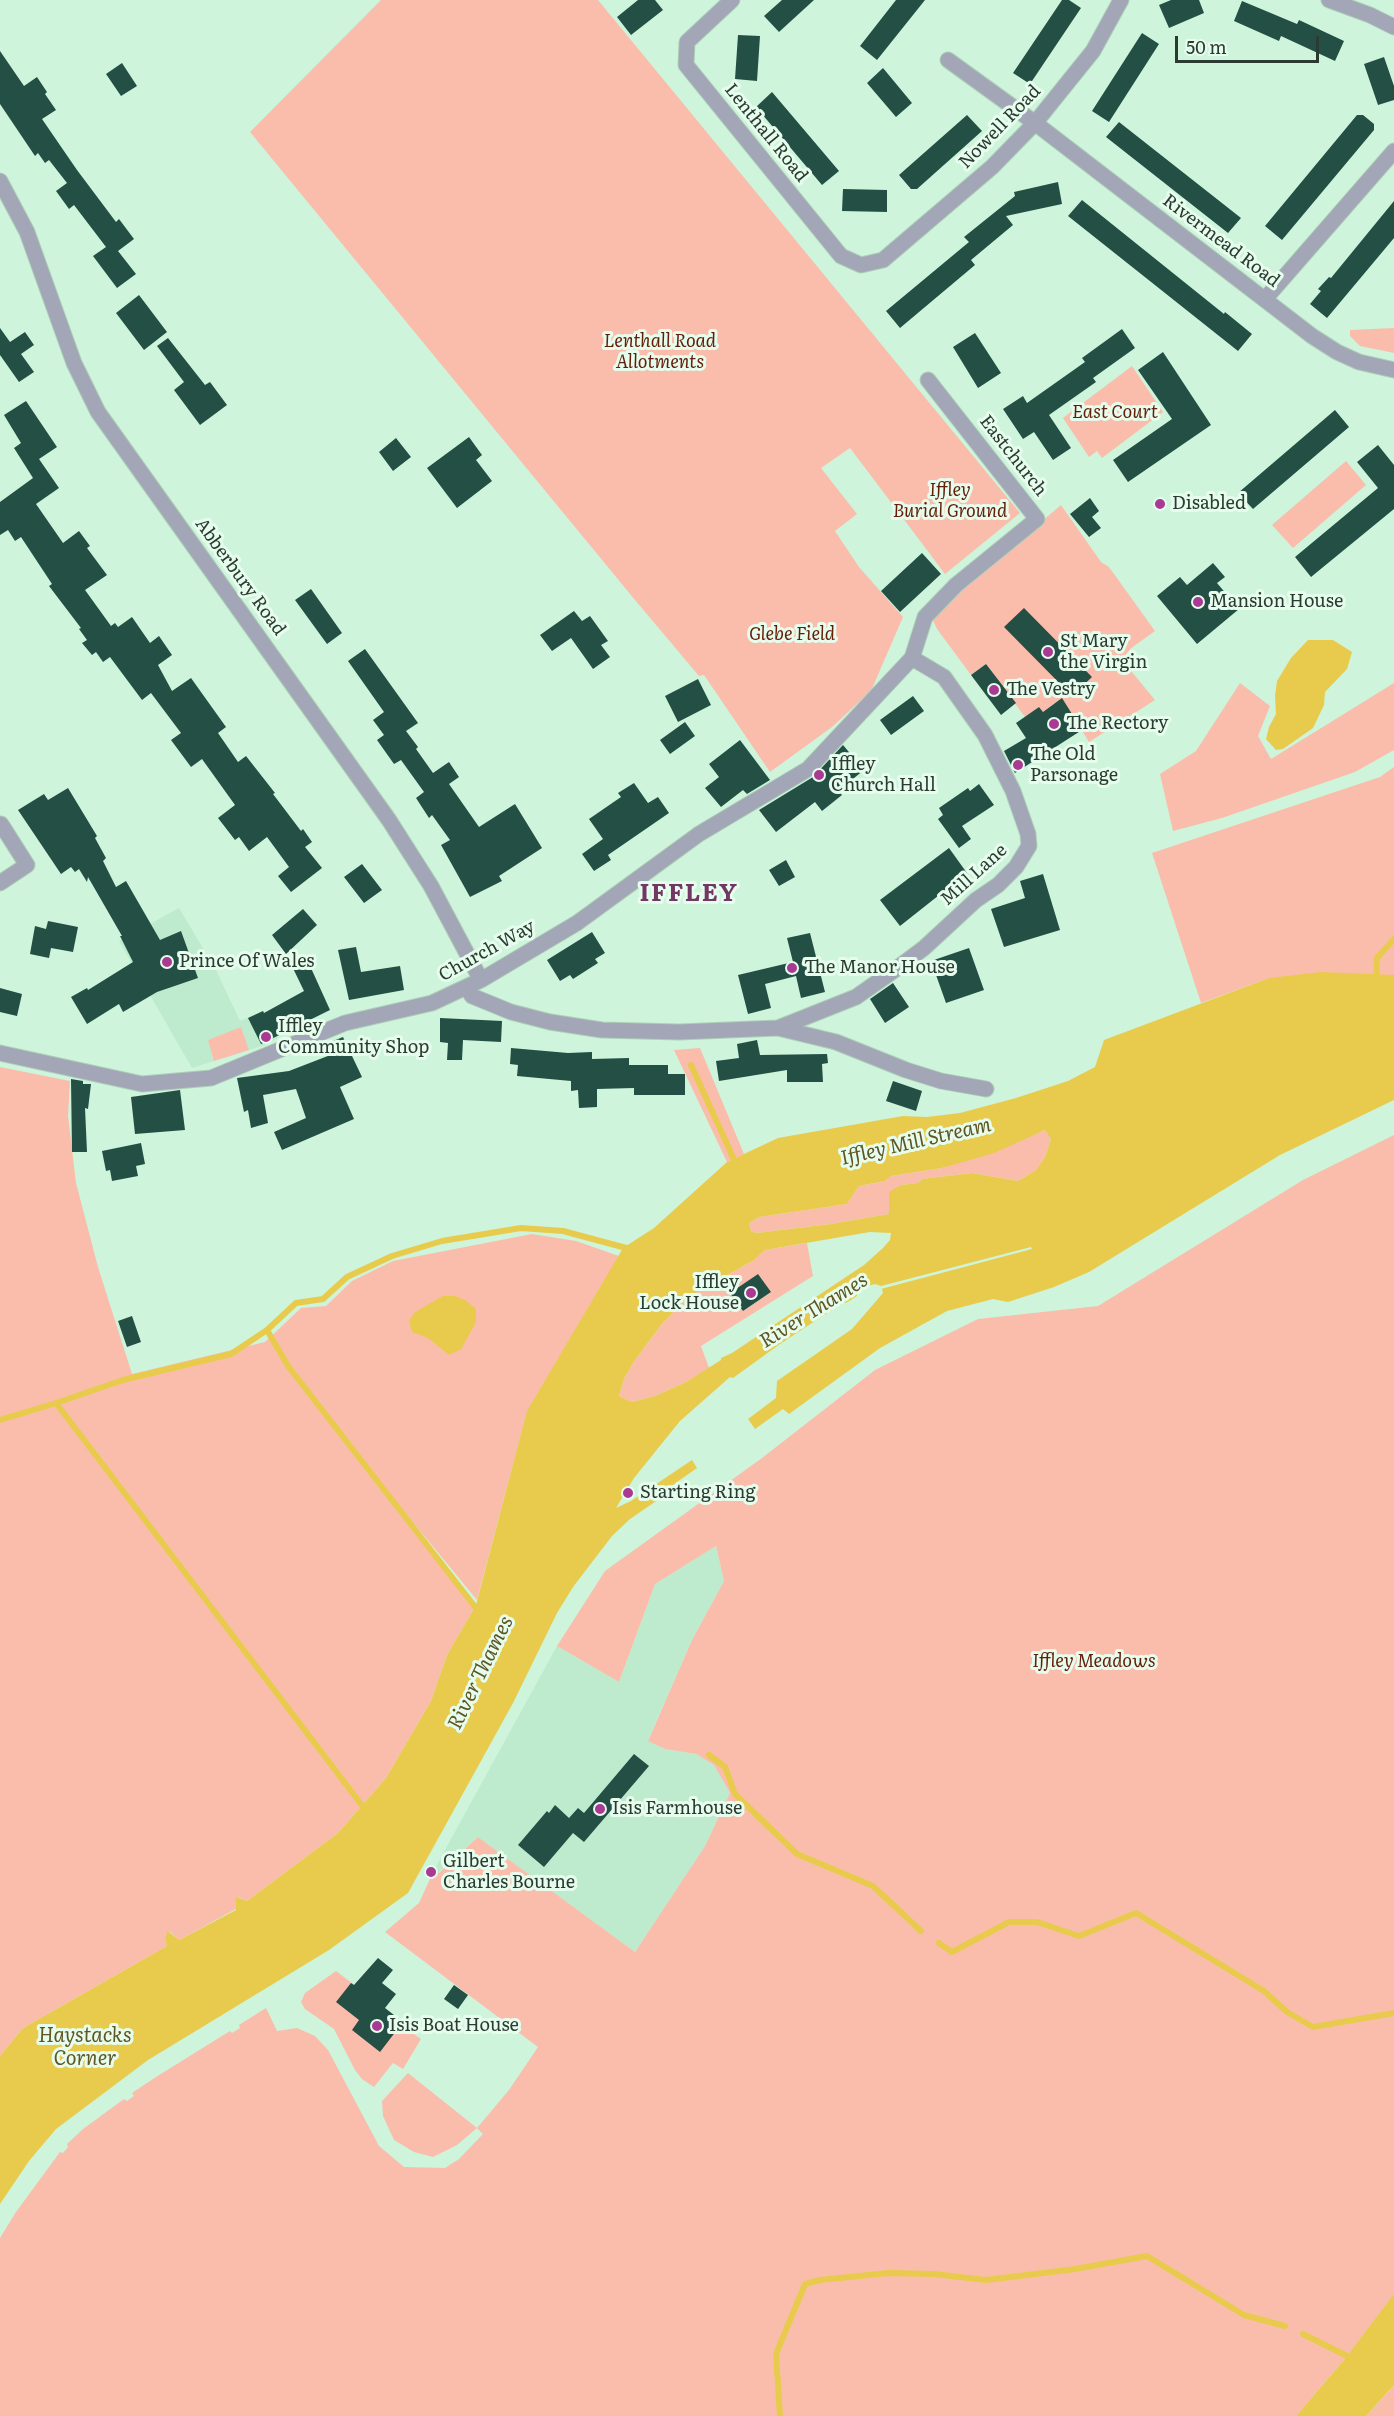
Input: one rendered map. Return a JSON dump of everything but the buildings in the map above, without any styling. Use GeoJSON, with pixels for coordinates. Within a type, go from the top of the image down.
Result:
{"type":"FeatureCollection","features":[{"type":"Feature","properties":{"kind":"street","name":"Lenthall Road"},"geometry":{"type":"LineString","coordinates":[[732,0],[687,42],[686,65],[841,256],[861,265],[883,260]]}},
{"type":"Feature","properties":{"kind":"street","name":"Nowell Road"},"geometry":{"type":"LineString","coordinates":[[883,260],[992,167],[1035,123],[1093,51],[1121,0]]}},
{"type":"Feature","properties":{"kind":"street"},"geometry":{"type":"LineString","coordinates":[[1329,0],[1370,15],[1394,27]]}},
{"type":"Feature","properties":{"kind":"street","name":"Rivermead Road"},"geometry":{"type":"LineString","coordinates":[[948,60],[1035,123],[1337,352],[1359,362],[1394,370]]}},
{"type":"Feature","properties":{"kind":"street"},"geometry":{"type":"LineString","coordinates":[[1265,299],[1394,151]]}},
{"type":"Feature","properties":{"kind":"street","name":"Abberbury Road"},"geometry":{"type":"LineString","coordinates":[[0,181],[27,231],[74,363],[98,412],[389,820],[431,886],[474,984]]}},
{"type":"Feature","properties":{"kind":"street","name":"Eastchurch"},"geometry":{"type":"LineString","coordinates":[[912,658],[925,617],[956,585],[1037,519],[928,380]]}},
{"type":"Feature","properties":{"kind":"street","name":"Church Way"},"geometry":{"type":"LineString","coordinates":[[0,1053],[142,1084],[211,1078],[345,1023],[432,1003],[474,984],[577,923],[699,834],[808,769],[912,658]]}},
{"type":"Feature","properties":{"kind":"street","name":"Mill Lane"},"geometry":{"type":"LineString","coordinates":[[777,1028],[856,997],[897,969],[924,948],[976,900],[998,885],[1016,867],[1029,846],[1028,834],[1013,791],[984,735],[944,677],[912,658]]}},
{"type":"Feature","properties":{"kind":"street"},"geometry":{"type":"LineString","coordinates":[[0,883],[27,865],[1,824]]}},
{"type":"Feature","properties":{"kind":"street","name":"Mill Lane"},"geometry":{"type":"LineString","coordinates":[[474,984],[472,996],[512,1012],[550,1022],[602,1030],[644,1033],[777,1028],[836,1042],[906,1070],[941,1081],[986,1089]]}},
{"type":"Feature","properties":{"kind":"shaded area"},"geometry":{"type":"Polygon","coordinates":[[[179,908],[216,970],[240,1021],[263,1011],[278,1038],[262,1046],[192,1068],[119,941],[179,908]]]}},
{"type":"Feature","properties":{"kind":"shaded area"},"geometry":{"type":"Polygon","coordinates":[[[716,1546],[724,1581],[692,1640],[648,1740],[665,1749],[696,1754],[714,1765],[730,1793],[705,1846],[635,1952],[478,1837],[438,1873],[434,1870],[557,1646],[619,1682],[655,1584],[716,1546]]]}},
{"type":"Feature","properties":{"kind":"green space","name":"Lenthall Road Allotments"},"geometry":{"type":"Polygon","coordinates":[[[381,0],[598,0],[1020,513],[945,574],[850,448],[821,468],[857,514],[835,531],[859,567],[903,617],[871,691],[832,727],[770,772],[704,675],[699,676],[635,600],[250,132],[381,0]]]}},
{"type":"Feature","properties":{"kind":"green space"},"geometry":{"type":"Polygon","coordinates":[[[1394,328],[1394,353],[1360,346],[1350,336],[1350,330],[1394,328]]]}},
{"type":"Feature","properties":{"kind":"green space","name":"East Court"},"geometry":{"type":"Polygon","coordinates":[[[1132,366],[1163,412],[1102,458],[1097,451],[1089,457],[1063,418],[1132,366]]]}},
{"type":"Feature","properties":{"kind":"green space"},"geometry":{"type":"Polygon","coordinates":[[[1346,461],[1366,485],[1293,548],[1272,525],[1346,461]]]}},
{"type":"Feature","properties":{"kind":"green space"},"geometry":{"type":"Polygon","coordinates":[[[1061,505],[1101,562],[1109,567],[1155,631],[1130,649],[1122,660],[1155,700],[1089,742],[1072,714],[1055,703],[1043,712],[1039,707],[1025,717],[986,664],[971,675],[937,629],[931,616],[1061,505]]]}},
{"type":"Feature","properties":{"kind":"green space"},"geometry":{"type":"Polygon","coordinates":[[[1240,683],[1270,706],[1258,736],[1271,759],[1394,683],[1394,750],[1355,772],[1222,818],[1173,831],[1160,774],[1196,751],[1240,683]]]}},
{"type":"Feature","properties":{"kind":"green space"},"geometry":{"type":"Polygon","coordinates":[[[1394,767],[1394,975],[1269,978],[1201,1003],[1152,853],[1380,777],[1394,767]]]}},
{"type":"Feature","properties":{"kind":"green space"},"geometry":{"type":"Polygon","coordinates":[[[241,1027],[249,1050],[214,1061],[208,1040],[241,1027]]]}},
{"type":"Feature","properties":{"kind":"green space"},"geometry":{"type":"Polygon","coordinates":[[[700,1048],[744,1154],[727,1162],[674,1050],[700,1048]]]}},
{"type":"Feature","properties":{"kind":"green space"},"geometry":{"type":"Polygon","coordinates":[[[0,1067],[70,1081],[68,1116],[76,1183],[98,1267],[132,1374],[265,1342],[301,1308],[326,1306],[352,1281],[393,1261],[532,1234],[576,1241],[619,1256],[527,1412],[477,1600],[309,1396],[476,1605],[447,1655],[431,1701],[386,1778],[338,1833],[247,1901],[237,1897],[236,1909],[179,1940],[169,1931],[166,1938],[167,1946],[23,2028],[0,2056],[0,1067]]]}},
{"type":"Feature","properties":{"kind":"green space"},"geometry":{"type":"Polygon","coordinates":[[[1046,1130],[1051,1139],[1045,1157],[1036,1170],[1018,1181],[972,1173],[922,1179],[918,1183],[901,1185],[889,1214],[831,1224],[756,1233],[751,1231],[749,1223],[759,1217],[847,1204],[859,1186],[885,1181],[891,1176],[942,1168],[1046,1130]]]}},
{"type":"Feature","properties":{"kind":"green space","name":"Iffley Meadows"},"geometry":{"type":"Polygon","coordinates":[[[1394,1135],[1394,2295],[1343,2361],[1296,2416],[0,2416],[0,2238],[16,2212],[60,2152],[63,2153],[68,2147],[67,2144],[83,2129],[124,2099],[127,2101],[134,2096],[132,2093],[156,2077],[230,2031],[232,2033],[240,2028],[239,2025],[266,2008],[277,2031],[297,2028],[315,2036],[328,2050],[379,2146],[404,2167],[445,2168],[459,2159],[483,2134],[477,2128],[509,2090],[538,2047],[385,1932],[419,1903],[434,1870],[439,1873],[478,1837],[635,1952],[705,1846],[730,1793],[714,1765],[696,1754],[665,1749],[648,1741],[692,1640],[724,1581],[716,1546],[655,1584],[619,1682],[557,1646],[605,1571],[762,1458],[875,1370],[978,1319],[1098,1306],[1303,1180],[1394,1135]]]}},
{"type":"Feature","properties":{"kind":"green space"},"geometry":{"type":"Polygon","coordinates":[[[807,1243],[813,1276],[701,1346],[709,1368],[686,1382],[655,1396],[632,1402],[619,1396],[624,1379],[633,1363],[661,1325],[687,1298],[754,1260],[765,1250],[807,1243]],[[758,1274],[731,1293],[743,1311],[770,1293],[758,1274]]]}},
{"type":"Feature","properties":{"kind":"green space"},"geometry":{"type":"Polygon","coordinates":[[[336,1971],[403,2022],[401,2025],[421,2039],[403,2069],[393,2063],[374,2087],[362,2079],[355,2070],[334,2029],[305,2009],[301,2002],[305,1993],[336,1971]]]}},
{"type":"Feature","properties":{"kind":"green space"},"geometry":{"type":"Polygon","coordinates":[[[408,2073],[477,2128],[457,2145],[433,2157],[414,2152],[394,2140],[383,2116],[382,2101],[408,2073]]]}},
{"type":"Feature","properties":{"kind":"green space"},"geometry":{"type":"Polygon","coordinates":[[[1394,2385],[1394,2416],[1366,2416],[1387,2393],[1394,2385]]]}},
{"type":"Feature","properties":{"kind":"water"},"geometry":{"type":"Polygon","coordinates":[[[1308,640],[1333,640],[1352,652],[1347,669],[1325,692],[1324,705],[1313,728],[1283,749],[1276,750],[1266,739],[1276,714],[1277,681],[1291,658],[1308,640]]]}},
{"type":"Feature","properties":{"kind":"water"},"geometry":{"type":"Polygon","coordinates":[[[1321,972],[1394,975],[1394,1100],[1280,1155],[1089,1272],[1054,1287],[1008,1302],[993,1299],[947,1311],[880,1348],[789,1414],[783,1409],[755,1429],[748,1419],[776,1398],[777,1381],[852,1329],[883,1293],[881,1286],[875,1284],[856,1293],[857,1296],[780,1344],[733,1378],[730,1377],[680,1421],[634,1478],[616,1508],[631,1501],[692,1460],[697,1468],[660,1494],[662,1497],[630,1519],[612,1536],[573,1587],[557,1613],[513,1703],[408,1893],[329,1950],[148,2060],[56,2129],[29,2161],[0,2204],[0,2056],[23,2028],[167,1946],[165,1938],[168,1931],[179,1940],[236,1910],[236,1897],[247,1901],[338,1833],[386,1778],[431,1701],[447,1655],[476,1605],[527,1411],[623,1248],[654,1228],[727,1162],[778,1138],[903,1116],[927,1117],[960,1113],[1016,1098],[1068,1081],[1095,1067],[1104,1040],[1269,978],[1321,972]],[[1045,1130],[994,1153],[942,1168],[891,1176],[885,1181],[859,1186],[847,1204],[759,1217],[749,1223],[751,1231],[756,1233],[831,1224],[889,1214],[889,1192],[901,1185],[918,1183],[922,1179],[972,1173],[1018,1181],[1036,1170],[1045,1157],[1051,1139],[1045,1130]],[[870,1232],[765,1250],[754,1260],[687,1298],[661,1325],[633,1363],[624,1379],[619,1396],[632,1402],[655,1396],[686,1382],[732,1353],[864,1265],[890,1240],[891,1233],[870,1232]]]}},
{"type":"Feature","properties":{"kind":"water"},"geometry":{"type":"Polygon","coordinates":[[[443,1296],[455,1296],[465,1300],[476,1309],[476,1322],[461,1349],[449,1355],[428,1338],[412,1332],[409,1321],[415,1312],[443,1296]]]}},
{"type":"Feature","properties":{"kind":"water"},"geometry":{"type":"Polygon","coordinates":[[[1394,2294],[1394,2385],[1366,2416],[1296,2416],[1343,2361],[1394,2294]]]}},
{"type":"Feature","properties":{"kind":"pier"},"geometry":{"type":"Polygon","coordinates":[[[1031,1247],[1032,1249],[881,1289],[881,1286],[1031,1247]]]}},
{"type":"Feature","properties":{"kind":"waterway"},"geometry":{"type":"LineString","coordinates":[[1376,983],[1377,958],[1394,939]]}},
{"type":"Feature","properties":{"kind":"waterway"},"geometry":{"type":"LineString","coordinates":[[691,1065],[737,1166]]}},
{"type":"Feature","properties":{"kind":"waterway"},"geometry":{"type":"LineString","coordinates":[[267,1330],[296,1303],[323,1299],[347,1277],[392,1256],[442,1241],[521,1228],[563,1231],[630,1249]]}},
{"type":"Feature","properties":{"kind":"waterway"},"geometry":{"type":"LineString","coordinates":[[56,1403],[123,1380],[231,1354],[267,1330],[288,1366],[479,1612]]}},
{"type":"Feature","properties":{"kind":"waterway"},"geometry":{"type":"LineString","coordinates":[[0,1420],[56,1403],[367,1812]]}},
{"type":"Feature","properties":{"kind":"waterway"},"geometry":{"type":"LineString","coordinates":[[709,1755],[725,1767],[735,1794],[797,1854],[873,1886],[921,1931]]}},
{"type":"Feature","properties":{"kind":"waterway"},"geometry":{"type":"LineString","coordinates":[[939,1943],[952,1952],[1009,1922],[1037,1922],[1079,1936],[1136,1913],[1264,1991],[1287,2012],[1313,2027],[1394,2013]]}},
{"type":"Feature","properties":{"kind":"waterway"},"geometry":{"type":"LineString","coordinates":[[780,2416],[776,2354],[805,2284],[820,2280],[888,2273],[934,2274],[986,2280],[1075,2269],[1147,2256],[1244,2315],[1285,2326]]}},
{"type":"Feature","properties":{"kind":"waterway"},"geometry":{"type":"LineString","coordinates":[[1303,2334],[1353,2359]]}},
{"type":"Feature","properties":{"kind":"place","name":"Disabled"},"geometry":{"type":"Point","coordinates":[1160,504]}},
{"type":"Feature","properties":{"kind":"place","name":"Mansion House"},"geometry":{"type":"Point","coordinates":[1198,602]}},
{"type":"Feature","properties":{"kind":"place","name":"St Mary the Virgin"},"geometry":{"type":"Point","coordinates":[1048,652]}},
{"type":"Feature","properties":{"kind":"place","name":"The Vestry"},"geometry":{"type":"Point","coordinates":[994,690]}},
{"type":"Feature","properties":{"kind":"place","name":"The Rectory"},"geometry":{"type":"Point","coordinates":[1054,724]}},
{"type":"Feature","properties":{"kind":"place","name":"The Old Parsonage"},"geometry":{"type":"Point","coordinates":[1018,765]}},
{"type":"Feature","properties":{"kind":"place","name":"Iffley Church Hall"},"geometry":{"type":"Point","coordinates":[819,775]}},
{"type":"Feature","properties":{"kind":"place","name":"Prince Of Wales"},"geometry":{"type":"Point","coordinates":[167,962]}},
{"type":"Feature","properties":{"kind":"place","name":"The Manor House"},"geometry":{"type":"Point","coordinates":[792,968]}},
{"type":"Feature","properties":{"kind":"place","name":"Iffley Community Shop"},"geometry":{"type":"Point","coordinates":[266,1037]}},
{"type":"Feature","properties":{"kind":"place","name":"Iffley Lock House"},"geometry":{"type":"Point","coordinates":[751,1293]}},
{"type":"Feature","properties":{"kind":"place","name":"Starting Ring"},"geometry":{"type":"Point","coordinates":[628,1493]}},
{"type":"Feature","properties":{"kind":"place","name":"Isis Farmhouse"},"geometry":{"type":"Point","coordinates":[600,1809]}},
{"type":"Feature","properties":{"kind":"place","name":"Gilbert Charles Bourne"},"geometry":{"type":"Point","coordinates":[431,1872]}},
{"type":"Feature","properties":{"kind":"place","name":"Isis Boat House"},"geometry":{"type":"Point","coordinates":[377,2026]}},
{"type":"Feature","properties":{"kind":"district","name":"IFFLEY"},"geometry":{"type":"Point","coordinates":[689,894]}},
{"type":"Feature","properties":{"kind":"park label","name":"Iffley Burial Ground"},"geometry":{"type":"Point","coordinates":[950,501]}},
{"type":"Feature","properties":{"kind":"park label","name":"Glebe Field"},"geometry":{"type":"Point","coordinates":[792,635]}},
{"type":"Feature","properties":{"kind":"water label","name":"Iffley Mill Stream"},"geometry":{"type":"Point","coordinates":[916,1142]}},
{"type":"Feature","properties":{"kind":"water label","name":"River Thames"},"geometry":{"type":"Point","coordinates":[814,1311]}},
{"type":"Feature","properties":{"kind":"water label","name":"River Thames"},"geometry":{"type":"Point","coordinates":[481,1673]}},
{"type":"Feature","properties":{"kind":"water label","name":"Haystacks Corner"},"geometry":{"type":"Point","coordinates":[85,2048]}}]}
